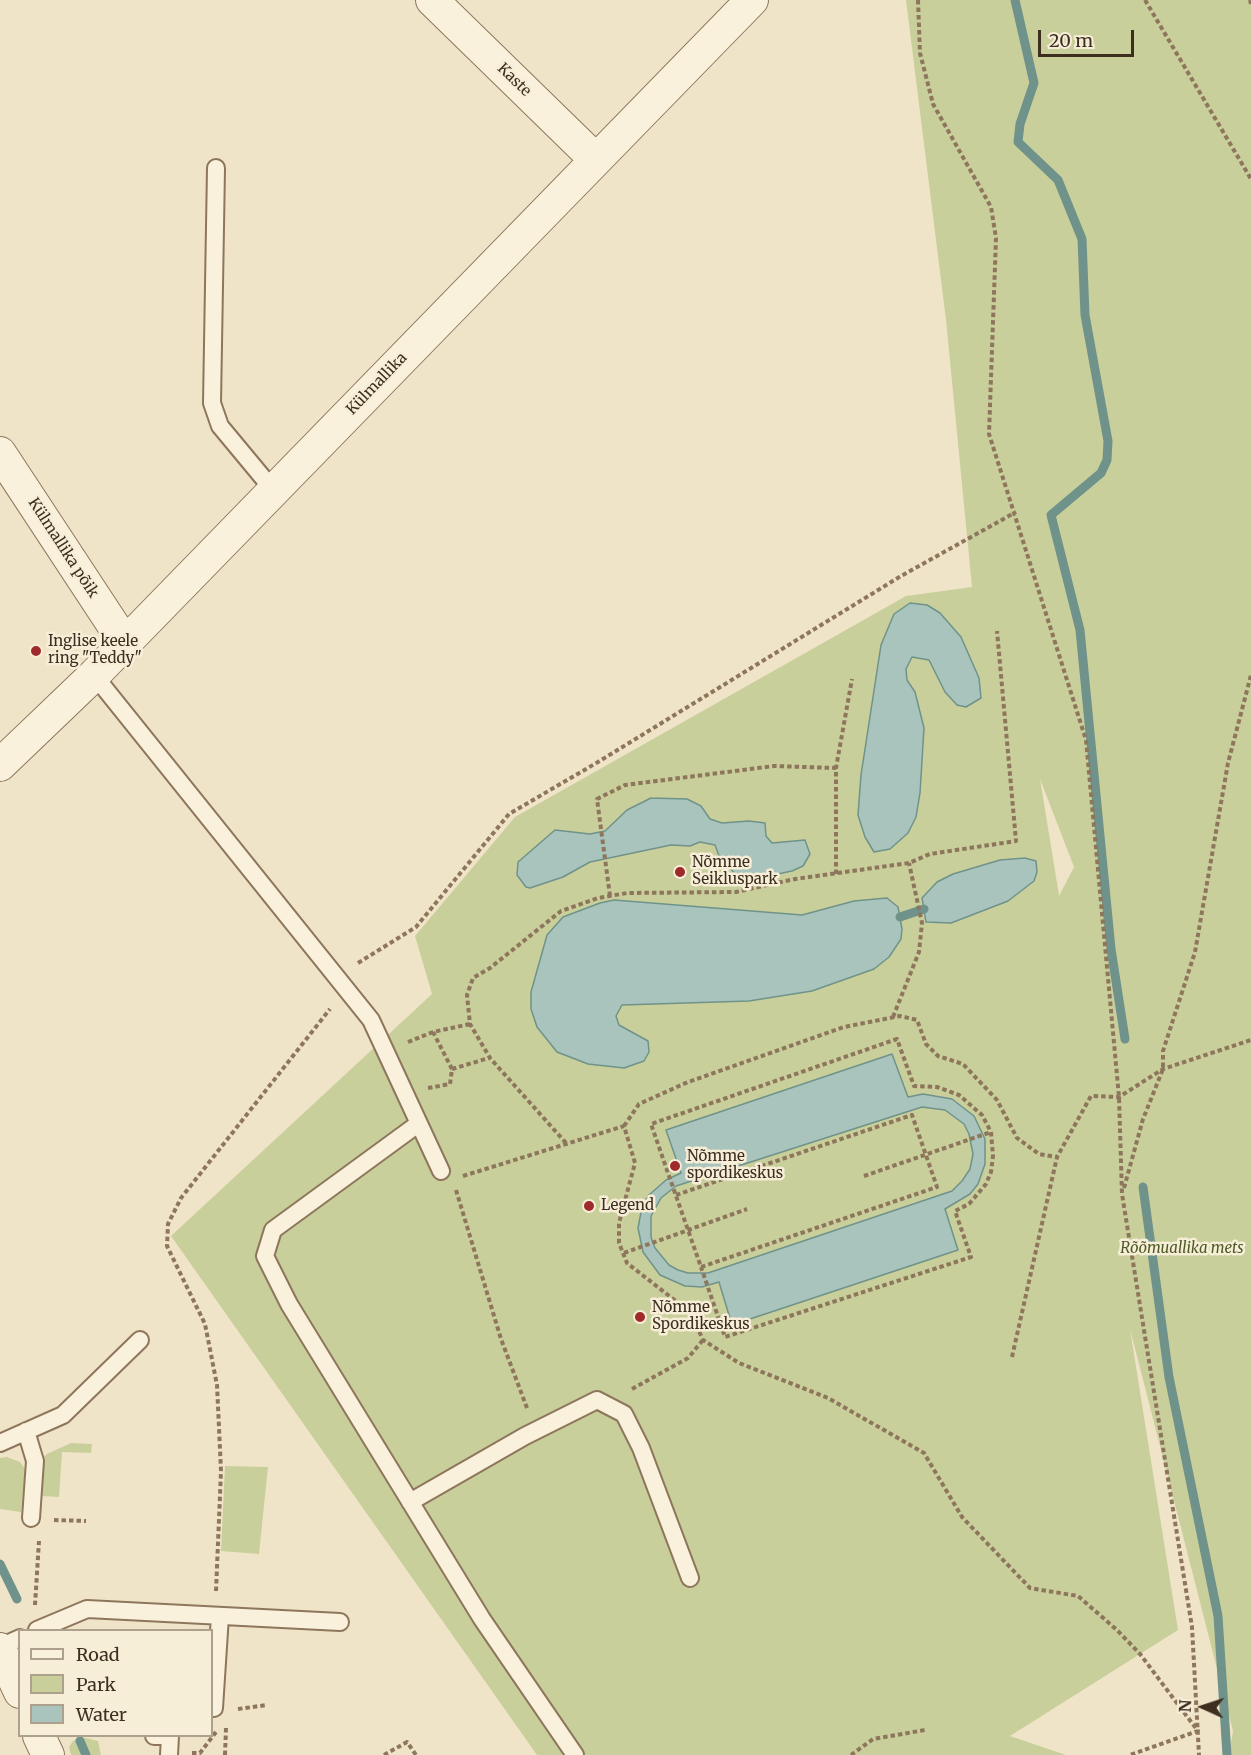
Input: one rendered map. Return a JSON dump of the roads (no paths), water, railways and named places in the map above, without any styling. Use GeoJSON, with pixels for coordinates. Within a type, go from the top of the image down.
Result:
{"type":"FeatureCollection","features":[{"type":"Feature","properties":{"kind":"street","name":"Kaste"},"geometry":{"type":"LineString","coordinates":[[432,0],[596,160]]}},
{"type":"Feature","properties":{"kind":"street","name":"Külmallika"},"geometry":{"type":"LineString","coordinates":[[0,765],[94,675],[752,0]]}},
{"type":"Feature","properties":{"kind":"street","name":"Külmallika põik"},"geometry":{"type":"LineString","coordinates":[[0,453],[125,643]]}},
{"type":"Feature","properties":{"kind":"street"},"geometry":{"type":"LineString","coordinates":[[0,1648],[18,1688]]}},
{"type":"Feature","properties":{"kind":"street"},"geometry":{"type":"LineString","coordinates":[[39,1737],[48,1755]]}},
{"type":"Feature","properties":{"kind":"lane"},"geometry":{"type":"LineString","coordinates":[[216,168],[212,403],[220,426],[274,491]]}},
{"type":"Feature","properties":{"kind":"lane"},"geometry":{"type":"LineString","coordinates":[[94,675],[371,1020],[418,1124],[446,1175]]}},
{"type":"Feature","properties":{"kind":"lane"},"geometry":{"type":"LineString","coordinates":[[418,1124],[273,1230],[265,1256],[289,1304],[482,1619],[575,1755]]}},
{"type":"Feature","properties":{"kind":"lane"},"geometry":{"type":"LineString","coordinates":[[0,1443],[63,1415],[140,1340]]}},
{"type":"Feature","properties":{"kind":"lane"},"geometry":{"type":"LineString","coordinates":[[410,1502],[536,1431],[597,1400],[624,1414],[641,1448],[690,1578]]}},
{"type":"Feature","properties":{"kind":"lane"},"geometry":{"type":"LineString","coordinates":[[26,1431],[35,1461],[35,1524]]}},
{"type":"Feature","properties":{"kind":"lane"},"geometry":{"type":"LineString","coordinates":[[39,1629],[87,1609],[340,1622]]}},
{"type":"Feature","properties":{"kind":"lane"},"geometry":{"type":"LineString","coordinates":[[214,1708],[217,1616]]}},
{"type":"Feature","properties":{"kind":"lane"},"geometry":{"type":"LineString","coordinates":[[0,1648],[18,1639]]}},
{"type":"Feature","properties":{"kind":"lane"},"geometry":{"type":"LineString","coordinates":[[169,1754],[170,1737]]}},
{"type":"Feature","properties":{"kind":"water"},"geometry":{"type":"Polygon","coordinates":[[[910,603],[927,605],[940,613],[961,637],[979,678],[981,698],[966,707],[957,705],[945,692],[929,660],[912,657],[906,669],[907,680],[915,692],[924,728],[920,793],[916,817],[908,833],[890,849],[874,852],[865,837],[858,815],[861,775],[881,645],[894,614],[910,603]]]}},
{"type":"Feature","properties":{"kind":"water"},"geometry":{"type":"Polygon","coordinates":[[[651,798],[687,799],[701,806],[710,819],[722,823],[749,821],[765,823],[766,836],[772,843],[805,840],[810,854],[803,866],[792,871],[749,880],[740,879],[729,867],[722,864],[715,845],[700,842],[690,846],[671,845],[590,862],[563,877],[530,888],[526,887],[517,875],[518,862],[555,830],[590,834],[605,831],[627,810],[651,798]]]}},
{"type":"Feature","properties":{"kind":"water"},"geometry":{"type":"Polygon","coordinates":[[[1025,858],[1036,861],[1037,872],[1034,881],[1008,901],[951,923],[926,922],[922,898],[937,882],[953,874],[1000,860],[1025,858]]]}},
{"type":"Feature","properties":{"kind":"water"},"geometry":{"type":"Polygon","coordinates":[[[887,898],[898,907],[902,929],[901,939],[889,957],[874,969],[812,991],[749,1001],[622,1005],[616,1016],[619,1025],[648,1041],[649,1052],[644,1061],[624,1068],[588,1064],[557,1052],[537,1027],[531,1009],[531,992],[547,935],[563,917],[600,903],[614,900],[802,915],[854,901],[887,898]]]}},
{"type":"Feature","properties":{"kind":"water"},"geometry":{"type":"Polygon","coordinates":[[[892,1054],[908,1097],[923,1094],[952,1099],[974,1116],[985,1139],[985,1164],[978,1184],[970,1194],[945,1209],[958,1250],[732,1325],[719,1282],[702,1287],[685,1286],[660,1275],[643,1252],[638,1228],[642,1207],[649,1195],[666,1180],[681,1173],[666,1130],[892,1054]],[[922,1107],[676,1186],[661,1198],[651,1216],[651,1237],[655,1248],[669,1265],[678,1270],[688,1273],[708,1273],[952,1191],[970,1169],[973,1154],[969,1134],[964,1124],[945,1110],[922,1107]]]}},
{"type":"Feature","properties":{"kind":"waterway"},"geometry":{"type":"LineString","coordinates":[[1015,0],[1034,83],[1020,124],[1018,142],[1058,180],[1082,239],[1085,315],[1108,441],[1107,460],[1101,473],[1051,515],[1080,630],[1111,949],[1125,1039]]}},
{"type":"Feature","properties":{"kind":"waterway"},"geometry":{"type":"LineString","coordinates":[[900,917],[924,909]]}},
{"type":"Feature","properties":{"kind":"waterway"},"geometry":{"type":"LineString","coordinates":[[1143,1187],[1169,1377],[1218,1616],[1227,1755]]}},
{"type":"Feature","properties":{"kind":"waterway"},"geometry":{"type":"LineString","coordinates":[[0,1564],[17,1599]]}},
{"type":"Feature","properties":{"kind":"waterway"},"geometry":{"type":"LineString","coordinates":[[80,1741],[86,1755]]}},
{"type":"Feature","properties":{"kind":"place","name":"Inglise keele ring \"Teddy\""},"geometry":{"type":"Point","coordinates":[36,651]}},
{"type":"Feature","properties":{"kind":"place","name":"Nõmme Seikluspark"},"geometry":{"type":"Point","coordinates":[680,872]}},
{"type":"Feature","properties":{"kind":"place","name":"Nõmme spordikeskus"},"geometry":{"type":"Point","coordinates":[675,1166]}},
{"type":"Feature","properties":{"kind":"place","name":"Legend"},"geometry":{"type":"Point","coordinates":[589,1206]}},
{"type":"Feature","properties":{"kind":"place","name":"Nõmme Spordikeskus"},"geometry":{"type":"Point","coordinates":[640,1317]}},
{"type":"Feature","properties":{"kind":"park label","name":"Rõõmuallika mets"},"geometry":{"type":"Point","coordinates":[1182,1249]}}]}
